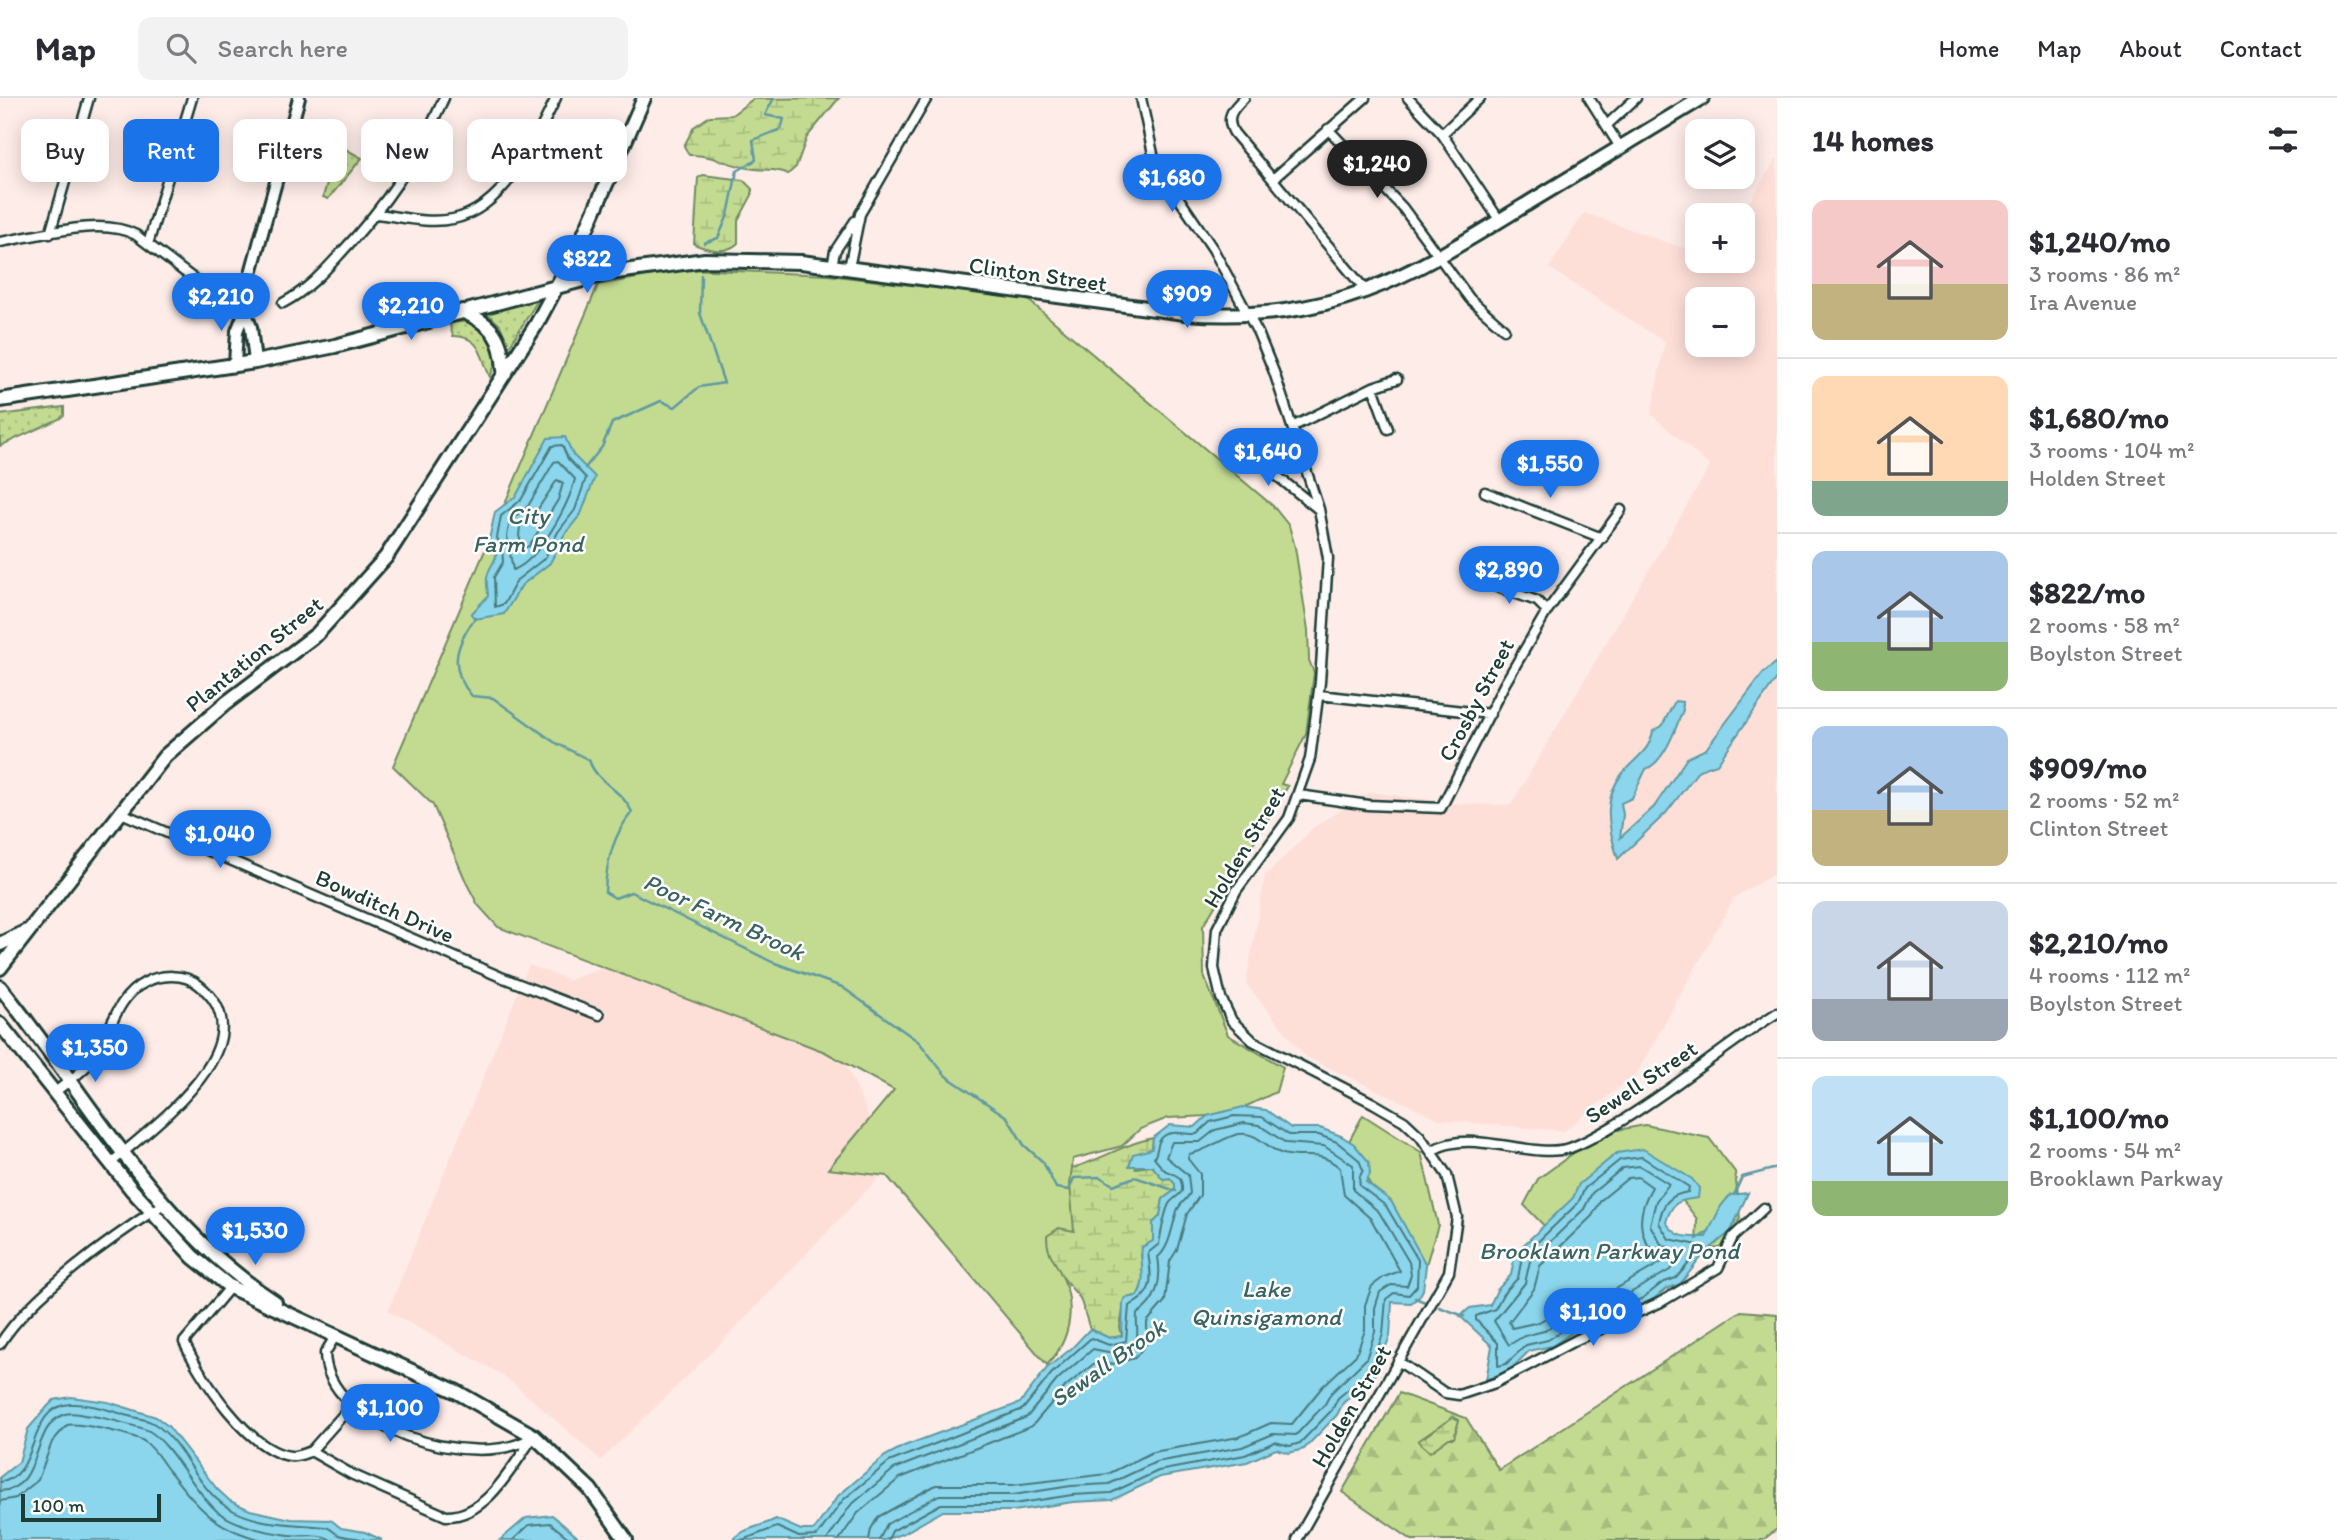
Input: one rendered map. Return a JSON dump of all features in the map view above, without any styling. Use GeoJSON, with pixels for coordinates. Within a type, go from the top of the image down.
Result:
{"type":"FeatureCollection","features":[{"type":"Feature","properties":{"kind":"main road","name":"Plantation Street"},"geometry":{"type":"LineString","coordinates":[[0,968],[119,812],[165,757],[226,703],[298,651],[350,601],[413,518],[558,285],[582,239],[644,98]]}},
{"type":"Feature","properties":{"kind":"main road","name":"Clinton Street"},"geometry":{"type":"LineString","coordinates":[[0,400],[255,362],[335,346],[609,273],[705,260],[801,262],[1137,308],[1232,317],[1293,311],[1367,292],[1441,258],[1702,98]]}},
{"type":"Feature","properties":{"kind":"main road"},"geometry":{"type":"LineString","coordinates":[[582,239],[591,262],[609,273]]}},
{"type":"Feature","properties":{"kind":"main road"},"geometry":{"type":"LineString","coordinates":[[462,311],[494,330],[501,342],[504,370]]}},
{"type":"Feature","properties":{"kind":"main road"},"geometry":{"type":"LineString","coordinates":[[0,944],[30,929]]}},
{"type":"Feature","properties":{"kind":"main road"},"geometry":{"type":"LineString","coordinates":[[0,987],[123,1152],[192,1235],[239,1276],[302,1319]]}},
{"type":"Feature","properties":{"kind":"main road"},"geometry":{"type":"LineString","coordinates":[[0,1024],[151,1212],[186,1250],[230,1287],[457,1392],[534,1436],[590,1489],[626,1540]]}},
{"type":"Feature","properties":{"kind":"street"},"geometry":{"type":"LineString","coordinates":[[50,234],[89,98]]}},
{"type":"Feature","properties":{"kind":"street"},"geometry":{"type":"LineString","coordinates":[[148,244],[192,98]]}},
{"type":"Feature","properties":{"kind":"street"},"geometry":{"type":"LineString","coordinates":[[235,364],[237,331],[244,312],[245,295],[299,98]]}},
{"type":"Feature","properties":{"kind":"street"},"geometry":{"type":"LineString","coordinates":[[283,303],[318,277],[377,214],[416,158],[444,98]]}},
{"type":"Feature","properties":{"kind":"street"},"geometry":{"type":"LineString","coordinates":[[377,214],[438,221],[454,219],[479,208],[514,173],[556,98]]}},
{"type":"Feature","properties":{"kind":"street"},"geometry":{"type":"LineString","coordinates":[[832,266],[835,251],[928,98]]}},
{"type":"Feature","properties":{"kind":"street","name":"Holden Street"},"geometry":{"type":"LineString","coordinates":[[1141,98],[1155,163],[1209,242],[1248,315],[1294,426],[1319,509],[1328,568],[1319,695],[1312,749],[1299,795],[1276,838],[1237,891],[1217,929],[1214,968],[1224,1004],[1232,1021],[1253,1041],[1404,1121],[1433,1150],[1447,1175],[1456,1206],[1453,1260],[1297,1540]]}},
{"type":"Feature","properties":{"kind":"street"},"geometry":{"type":"LineString","coordinates":[[1244,98],[1234,107],[1229,119],[1231,127],[1367,292]]}},
{"type":"Feature","properties":{"kind":"street"},"geometry":{"type":"LineString","coordinates":[[1273,179],[1364,98]]}},
{"type":"Feature","properties":{"kind":"street"},"geometry":{"type":"LineString","coordinates":[[1408,98],[1442,134],[1500,222]]}},
{"type":"Feature","properties":{"kind":"street"},"geometry":{"type":"LineString","coordinates":[[1442,134],[1480,98]]}},
{"type":"Feature","properties":{"kind":"street"},"geometry":{"type":"LineString","coordinates":[[1589,98],[1620,147]]}},
{"type":"Feature","properties":{"kind":"street"},"geometry":{"type":"LineString","coordinates":[[1607,125],[1636,98]]}},
{"type":"Feature","properties":{"kind":"street"},"geometry":{"type":"LineString","coordinates":[[1328,129],[1378,178],[1470,299],[1504,329]]}},
{"type":"Feature","properties":{"kind":"street"},"geometry":{"type":"LineString","coordinates":[[849,268],[856,227],[864,206]]}},
{"type":"Feature","properties":{"kind":"street"},"geometry":{"type":"LineString","coordinates":[[0,242],[113,226],[130,232],[215,295],[244,312],[251,327],[255,362]]}},
{"type":"Feature","properties":{"kind":"street"},"geometry":{"type":"LineString","coordinates":[[1294,426],[1373,387],[1397,379]]}},
{"type":"Feature","properties":{"kind":"street"},"geometry":{"type":"LineString","coordinates":[[1373,387],[1388,429]]}},
{"type":"Feature","properties":{"kind":"street"},"geometry":{"type":"LineString","coordinates":[[1236,443],[1319,509]]}},
{"type":"Feature","properties":{"kind":"street"},"geometry":{"type":"LineString","coordinates":[[1485,492],[1602,538]]}},
{"type":"Feature","properties":{"kind":"street","name":"Crosby Street"},"geometry":{"type":"LineString","coordinates":[[1299,795],[1368,805],[1441,808],[1547,611],[1621,510]]}},
{"type":"Feature","properties":{"kind":"street"},"geometry":{"type":"LineString","coordinates":[[1483,582],[1536,601],[1547,611]]}},
{"type":"Feature","properties":{"kind":"street"},"geometry":{"type":"LineString","coordinates":[[1319,695],[1490,714]]}},
{"type":"Feature","properties":{"kind":"street","name":"Bowditch Drive"},"geometry":{"type":"LineString","coordinates":[[119,812],[501,978],[598,1015]]}},
{"type":"Feature","properties":{"kind":"street"},"geometry":{"type":"LineString","coordinates":[[55,1092],[93,1059],[125,998],[142,983],[174,976],[196,982],[205,990],[220,1023],[216,1057],[170,1112],[111,1163]]}},
{"type":"Feature","properties":{"kind":"street","name":"Sewell Street"},"geometry":{"type":"LineString","coordinates":[[1433,1150],[1444,1143],[1554,1151],[1569,1148],[1652,1103],[1777,1013]]}},
{"type":"Feature","properties":{"kind":"street"},"geometry":{"type":"LineString","coordinates":[[0,1344],[39,1301],[164,1204]]}},
{"type":"Feature","properties":{"kind":"street"},"geometry":{"type":"LineString","coordinates":[[1398,1361],[1445,1393],[1459,1395],[1495,1383],[1576,1340],[1661,1302],[1718,1268],[1733,1237],[1764,1208]]}},
{"type":"Feature","properties":{"kind":"street"},"geometry":{"type":"LineString","coordinates":[[239,1276],[184,1338],[191,1357],[222,1402],[262,1444],[288,1456],[311,1451],[351,1406]]}},
{"type":"Feature","properties":{"kind":"street"},"geometry":{"type":"LineString","coordinates":[[336,1335],[325,1353],[327,1370],[336,1391],[351,1406],[381,1425],[441,1445],[495,1449],[519,1446],[534,1436]]}},
{"type":"Feature","properties":{"kind":"street"},"geometry":{"type":"LineString","coordinates":[[311,1451],[385,1490],[446,1516],[457,1516],[492,1492],[534,1436]]}},
{"type":"Feature","properties":{"kind":"shaded area"},"geometry":{"type":"Polygon","coordinates":[[[1777,158],[1777,872],[1735,897],[1636,1074],[1564,1131],[1441,1120],[1306,1057],[1246,984],[1265,876],[1314,827],[1371,792],[1460,804],[1511,805],[1710,466],[1651,414],[1665,342],[1549,268],[1584,213],[1685,249],[1685,273],[1755,273],[1755,203],[1749,203],[1777,158]]]}},
{"type":"Feature","properties":{"kind":"shaded area"},"geometry":{"type":"Polygon","coordinates":[[[629,958],[844,1060],[890,1166],[722,1342],[601,1460],[506,1377],[388,1311],[529,965],[569,980],[629,958]]]}},
{"type":"Feature","properties":{"kind":"green space"},"geometry":{"type":"Polygon","coordinates":[[[839,98],[807,137],[796,167],[788,174],[776,170],[747,168],[706,156],[689,155],[684,146],[694,127],[710,116],[732,115],[753,99],[839,98]]]}},
{"type":"Feature","properties":{"kind":"green space"},"geometry":{"type":"Polygon","coordinates":[[[347,150],[361,159],[347,176],[347,150]]]}},
{"type":"Feature","properties":{"kind":"green space"},"geometry":{"type":"Polygon","coordinates":[[[703,175],[743,180],[752,189],[752,195],[738,221],[738,243],[728,249],[711,249],[694,244],[698,178],[703,175]]]}},
{"type":"Feature","properties":{"kind":"green space"},"geometry":{"type":"Polygon","coordinates":[[[327,182],[342,182],[328,199],[323,197],[327,182]]]}},
{"type":"Feature","properties":{"kind":"green space"},"geometry":{"type":"Polygon","coordinates":[[[688,269],[828,275],[1027,299],[1273,506],[1289,526],[1295,547],[1308,630],[1309,660],[1314,673],[1306,734],[1281,784],[1288,786],[1203,926],[1204,976],[1228,1035],[1283,1067],[1276,1092],[1228,1115],[1168,1118],[1140,1129],[1122,1146],[1073,1159],[1070,1184],[1074,1231],[1059,1228],[1047,1236],[1049,1251],[1065,1282],[1070,1307],[1069,1320],[1062,1344],[1047,1365],[887,1176],[828,1169],[894,1090],[825,1052],[498,927],[478,905],[433,805],[393,766],[598,285],[688,269]]]}},
{"type":"Feature","properties":{"kind":"green space"},"geometry":{"type":"Polygon","coordinates":[[[538,300],[509,347],[500,325],[487,313],[538,300]]]}},
{"type":"Feature","properties":{"kind":"green space"},"geometry":{"type":"Polygon","coordinates":[[[472,321],[490,332],[498,358],[490,377],[479,349],[470,340],[453,336],[449,323],[472,321]]]}},
{"type":"Feature","properties":{"kind":"green space"},"geometry":{"type":"Polygon","coordinates":[[[64,407],[64,415],[59,419],[0,446],[0,415],[64,407]]]}},
{"type":"Feature","properties":{"kind":"green space"},"geometry":{"type":"Polygon","coordinates":[[[1363,1115],[1421,1152],[1438,1225],[1425,1268],[1346,1147],[1363,1115]]]}},
{"type":"Feature","properties":{"kind":"green space"},"geometry":{"type":"Polygon","coordinates":[[[1645,1125],[1709,1138],[1735,1172],[1740,1218],[1727,1247],[1696,1251],[1697,1219],[1680,1197],[1551,1233],[1524,1205],[1538,1179],[1601,1133],[1645,1125]]]}},
{"type":"Feature","properties":{"kind":"green space"},"geometry":{"type":"Polygon","coordinates":[[[1153,1138],[1152,1149],[1136,1168],[1152,1166],[1163,1179],[1170,1178],[1175,1184],[1175,1190],[1163,1199],[1160,1217],[1153,1223],[1153,1241],[1141,1255],[1144,1276],[1140,1291],[1137,1296],[1125,1298],[1120,1327],[1122,1336],[1109,1338],[1090,1329],[1080,1298],[1038,1248],[1068,1169],[1153,1138]]]}},
{"type":"Feature","properties":{"kind":"green space"},"geometry":{"type":"Polygon","coordinates":[[[1741,1311],[1777,1314],[1777,1529],[1763,1540],[1412,1540],[1342,1492],[1399,1393],[1466,1418],[1499,1470],[1741,1311]]]}},
{"type":"Feature","properties":{"kind":"green space"},"geometry":{"type":"Polygon","coordinates":[[[1453,1417],[1459,1420],[1454,1438],[1449,1438],[1430,1452],[1418,1441],[1453,1417]]]}},
{"type":"Feature","properties":{"kind":"water","name":"City Farm Pond"},"geometry":{"type":"Polygon","coordinates":[[[565,437],[573,455],[595,477],[581,514],[564,535],[550,563],[522,585],[504,614],[475,619],[471,614],[488,596],[488,572],[496,556],[494,546],[489,540],[495,512],[516,496],[548,438],[565,437]]]}},
{"type":"Feature","properties":{"kind":"water"},"geometry":{"type":"Polygon","coordinates":[[[1777,662],[1777,678],[1717,764],[1699,770],[1666,813],[1618,859],[1609,822],[1610,799],[1620,777],[1647,746],[1653,731],[1662,726],[1675,701],[1682,702],[1683,710],[1669,743],[1659,759],[1646,769],[1632,798],[1621,803],[1623,815],[1620,838],[1654,807],[1687,758],[1706,749],[1763,673],[1777,662]]]}},
{"type":"Feature","properties":{"kind":"water","name":"Lake Quinsigamond"},"geometry":{"type":"Polygon","coordinates":[[[1243,1107],[1266,1110],[1291,1128],[1320,1128],[1354,1144],[1369,1162],[1370,1174],[1366,1182],[1391,1201],[1426,1265],[1423,1290],[1419,1297],[1411,1303],[1392,1302],[1390,1336],[1374,1377],[1343,1403],[1337,1415],[1304,1449],[1289,1453],[1276,1449],[1247,1462],[1160,1477],[1112,1500],[1073,1502],[1014,1511],[943,1511],[904,1533],[885,1540],[732,1540],[747,1530],[776,1519],[801,1530],[814,1530],[838,1496],[885,1456],[904,1446],[1020,1403],[1047,1368],[1090,1329],[1109,1338],[1122,1336],[1123,1302],[1125,1298],[1137,1296],[1142,1284],[1142,1247],[1153,1241],[1153,1223],[1160,1216],[1163,1199],[1175,1190],[1175,1184],[1170,1178],[1163,1179],[1152,1166],[1129,1166],[1133,1154],[1152,1149],[1153,1138],[1170,1125],[1195,1127],[1207,1116],[1243,1107]]]}},
{"type":"Feature","properties":{"kind":"water","name":"Brooklawn Parkway Pond"},"geometry":{"type":"Polygon","coordinates":[[[1643,1149],[1692,1179],[1699,1188],[1698,1198],[1673,1206],[1666,1222],[1674,1232],[1688,1237],[1706,1237],[1721,1206],[1730,1195],[1748,1193],[1731,1231],[1704,1254],[1680,1284],[1666,1289],[1646,1305],[1633,1308],[1617,1320],[1579,1328],[1552,1346],[1529,1351],[1510,1370],[1486,1380],[1492,1346],[1460,1316],[1470,1308],[1490,1305],[1497,1290],[1511,1275],[1515,1253],[1573,1198],[1579,1184],[1617,1153],[1643,1149]]]}},
{"type":"Feature","properties":{"kind":"water"},"geometry":{"type":"Polygon","coordinates":[[[71,1397],[108,1402],[156,1417],[168,1426],[217,1489],[230,1501],[250,1510],[291,1519],[331,1520],[341,1528],[365,1532],[382,1540],[0,1540],[0,1477],[19,1462],[28,1429],[48,1406],[54,1400],[71,1397]]]}},
{"type":"Feature","properties":{"kind":"water"},"geometry":{"type":"Polygon","coordinates":[[[552,1515],[581,1540],[500,1540],[526,1518],[552,1515]]]}},
{"type":"Feature","properties":{"kind":"waterway","name":"Poor Farm Brook"},"geometry":{"type":"LineString","coordinates":[[704,243],[718,238],[728,215],[737,171],[756,160],[753,140],[781,129],[784,119],[765,115],[774,98]]}},
{"type":"Feature","properties":{"kind":"waterway","name":"Poor Farm Brook"},"geometry":{"type":"LineString","coordinates":[[585,468],[602,447],[612,423],[661,401],[675,407],[699,387],[724,383],[700,313],[701,275]]}},
{"type":"Feature","properties":{"kind":"waterway","name":"Poor Farm Brook"},"geometry":{"type":"LineString","coordinates":[[475,618],[463,638],[457,657],[460,676],[472,696],[493,698],[554,742],[589,760],[598,775],[628,804],[632,812],[620,830],[612,850],[605,892],[615,898],[631,892],[772,962],[842,987],[919,1042],[946,1076],[1007,1117],[1024,1145],[1043,1162],[1056,1188],[1069,1190],[1074,1178],[1100,1177],[1113,1185],[1135,1177],[1176,1191]]}},
{"type":"Feature","properties":{"kind":"waterway","name":"Sewall Brook"},"geometry":{"type":"LineString","coordinates":[[1734,1195],[1742,1177],[1777,1168]]}},
{"type":"Feature","properties":{"kind":"waterway","name":"Sewall Brook"},"geometry":{"type":"LineString","coordinates":[[1697,1239],[1709,1231]]}},
{"type":"Feature","properties":{"kind":"waterway","name":"Sewall Brook"},"geometry":{"type":"LineString","coordinates":[[1415,1298],[1425,1302]]}},
{"type":"Feature","properties":{"kind":"waterway","name":"Sewall Brook"},"geometry":{"type":"LineString","coordinates":[[1439,1307],[1464,1316]]}}]}
